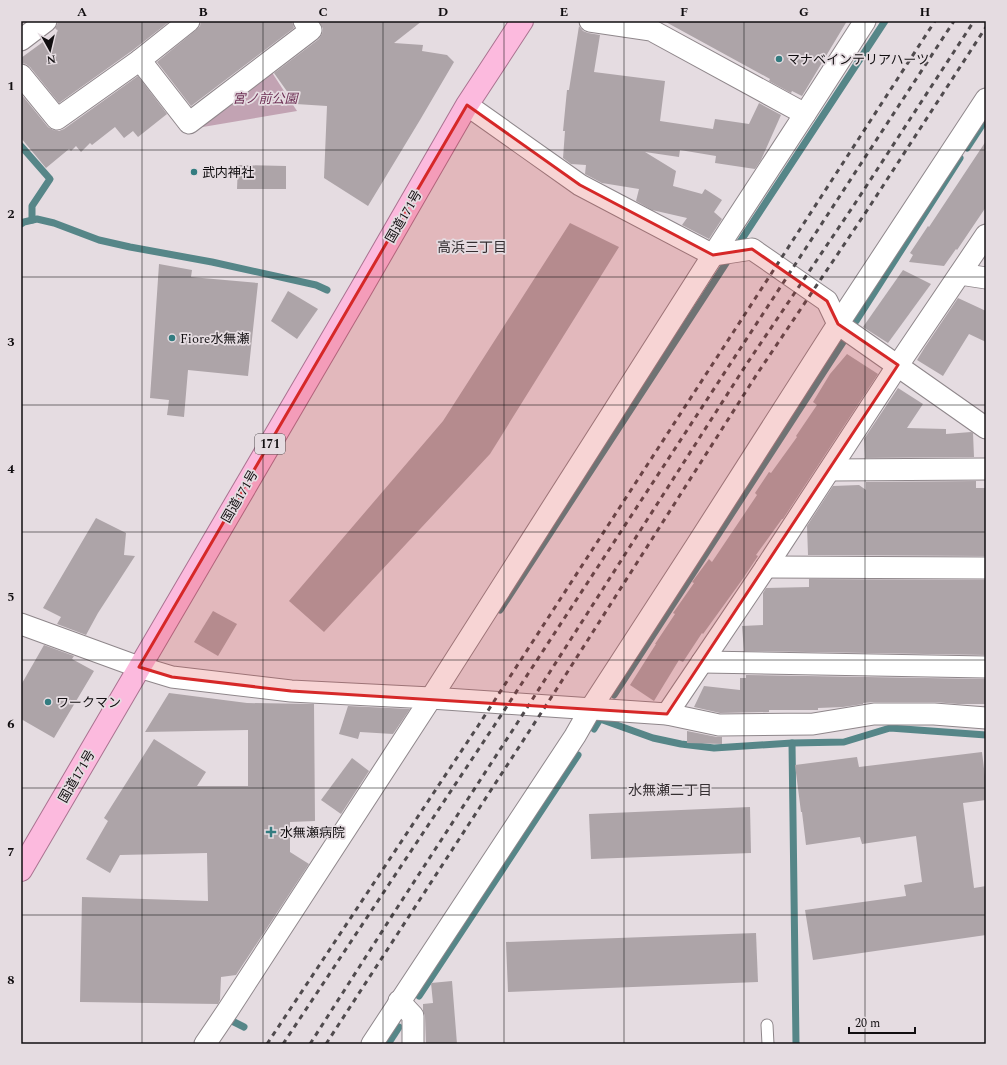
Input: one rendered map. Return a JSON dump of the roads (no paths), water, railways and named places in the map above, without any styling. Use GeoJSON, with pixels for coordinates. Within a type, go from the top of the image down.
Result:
{"type":"FeatureCollection","features":[{"type":"Feature","properties":{"kind":"highway","name":"国道171号"},"geometry":{"type":"LineString","coordinates":[[21,870],[467,105],[522,21]]}},
{"type":"Feature","properties":{"kind":"street"},"geometry":{"type":"LineString","coordinates":[[21,40],[46,21]]}},
{"type":"Feature","properties":{"kind":"street"},"geometry":{"type":"LineString","coordinates":[[21,75],[57,119],[140,60],[189,21]]}},
{"type":"Feature","properties":{"kind":"street"},"geometry":{"type":"LineString","coordinates":[[140,60],[189,123],[311,30],[304,21]]}},
{"type":"Feature","properties":{"kind":"street"},"geometry":{"type":"LineString","coordinates":[[590,21],[651,30],[805,114]]}},
{"type":"Feature","properties":{"kind":"street"},"geometry":{"type":"LineString","coordinates":[[205,1044],[441,699],[727,253],[805,114],[865,21]]}},
{"type":"Feature","properties":{"kind":"street"},"geometry":{"type":"LineString","coordinates":[[372,1044],[575,736],[590,708],[701,539],[838,324],[986,99]]}},
{"type":"Feature","properties":{"kind":"street"},"geometry":{"type":"LineString","coordinates":[[467,105],[580,185],[727,253],[752,249],[827,301],[838,324],[986,428]]}},
{"type":"Feature","properties":{"kind":"street"},"geometry":{"type":"LineString","coordinates":[[667,714],[986,235]]}},
{"type":"Feature","properties":{"kind":"street"},"geometry":{"type":"LineString","coordinates":[[960,274],[986,278]]}},
{"type":"Feature","properties":{"kind":"street"},"geometry":{"type":"LineString","coordinates":[[830,470],[986,469]]}},
{"type":"Feature","properties":{"kind":"street"},"geometry":{"type":"LineString","coordinates":[[766,567],[986,568]]}},
{"type":"Feature","properties":{"kind":"street"},"geometry":{"type":"LineString","coordinates":[[21,624],[172,678],[291,691],[590,708],[667,714],[719,725],[813,724],[874,714],[934,714],[986,718]]}},
{"type":"Feature","properties":{"kind":"street"},"geometry":{"type":"LineString","coordinates":[[702,662],[986,667]]}},
{"type":"Feature","properties":{"kind":"street"},"geometry":{"type":"LineString","coordinates":[[400,1001],[412,1016],[413,1044]]}},
{"type":"Feature","properties":{"kind":"lane"},"geometry":{"type":"LineString","coordinates":[[767,1025],[768,1044]]}},
{"type":"Feature","properties":{"kind":"waterway"},"geometry":{"type":"LineString","coordinates":[[736,248],[885,21]]}},
{"type":"Feature","properties":{"kind":"waterway"},"geometry":{"type":"LineString","coordinates":[[967,148],[986,119]]}},
{"type":"Feature","properties":{"kind":"waterway"},"geometry":{"type":"LineString","coordinates":[[21,146],[50,179],[32,206],[32,220]]}},
{"type":"Feature","properties":{"kind":"waterway"},"geometry":{"type":"LineString","coordinates":[[856,321],[960,158]]}},
{"type":"Feature","properties":{"kind":"waterway"},"geometry":{"type":"LineString","coordinates":[[21,224],[37,219],[54,223],[99,240],[212,262],[316,285],[327,290]]}},
{"type":"Feature","properties":{"kind":"waterway"},"geometry":{"type":"LineString","coordinates":[[500,610],[730,257]]}},
{"type":"Feature","properties":{"kind":"waterway"},"geometry":{"type":"LineString","coordinates":[[614,695],[845,339]]}},
{"type":"Feature","properties":{"kind":"waterway"},"geometry":{"type":"LineString","coordinates":[[594,729],[600,719],[653,738],[681,744],[714,748],[792,743],[844,742],[890,728],[986,735]]}},
{"type":"Feature","properties":{"kind":"waterway"},"geometry":{"type":"LineString","coordinates":[[792,743],[796,1044]]}},
{"type":"Feature","properties":{"kind":"waterway"},"geometry":{"type":"LineString","coordinates":[[419,996],[578,755]]}},
{"type":"Feature","properties":{"kind":"waterway"},"geometry":{"type":"LineString","coordinates":[[232,1021],[244,1027]]}},
{"type":"Feature","properties":{"kind":"waterway"},"geometry":{"type":"LineString","coordinates":[[388,1044],[399,1027]]}},
{"type":"Feature","properties":{"kind":"railway"},"geometry":{"type":"LineString","coordinates":[[267,1044],[478,726],[935,21]]}},
{"type":"Feature","properties":{"kind":"railway"},"geometry":{"type":"LineString","coordinates":[[283,1044],[494,726],[954,21]]}},
{"type":"Feature","properties":{"kind":"railway"},"geometry":{"type":"LineString","coordinates":[[310,1044],[746,365],[854,205],[974,21]]}},
{"type":"Feature","properties":{"kind":"railway"},"geometry":{"type":"LineString","coordinates":[[326,1044],[556,690],[757,374],[866,212],[986,27]]}},
{"type":"Feature","properties":{"kind":"place","name":"マナベインテリアハーツ"},"geometry":{"type":"Point","coordinates":[779,59]}},
{"type":"Feature","properties":{"kind":"place","name":"武内神社"},"geometry":{"type":"Point","coordinates":[194,172]}},
{"type":"Feature","properties":{"kind":"place","name":"Fiore水無瀬"},"geometry":{"type":"Point","coordinates":[172,338]}},
{"type":"Feature","properties":{"kind":"place","name":"ワークマン"},"geometry":{"type":"Point","coordinates":[48,702]}},
{"type":"Feature","properties":{"kind":"place","name":"水無瀬病院"},"geometry":{"type":"Point","coordinates":[271,832]}},
{"type":"Feature","properties":{"kind":"district","name":"高浜三丁目"},"geometry":{"type":"Point","coordinates":[472,247]}},
{"type":"Feature","properties":{"kind":"district","name":"水無瀬二丁目"},"geometry":{"type":"Point","coordinates":[670,790]}},
{"type":"Feature","properties":{"kind":"park label","name":"宮ノ前公園"},"geometry":{"type":"Point","coordinates":[265,98]}}]}
